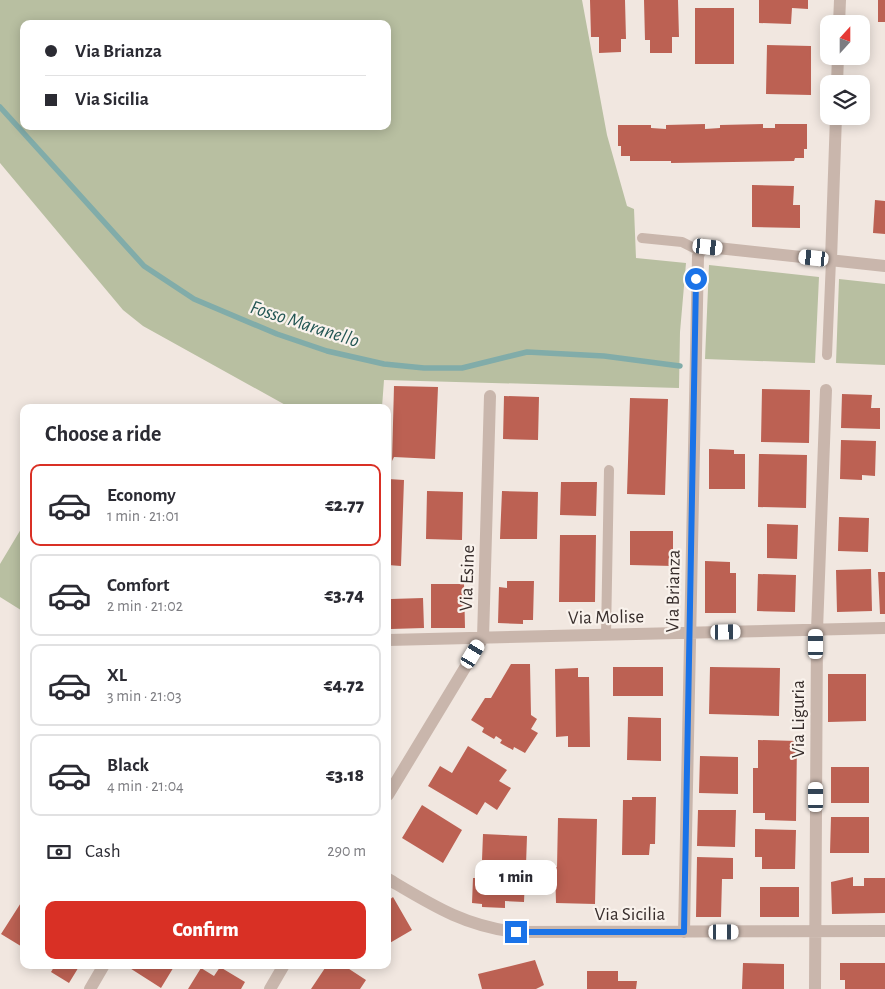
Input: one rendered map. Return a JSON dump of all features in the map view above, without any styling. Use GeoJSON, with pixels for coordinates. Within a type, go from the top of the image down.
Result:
{"type":"FeatureCollection","features":[{"type":"Feature","properties":{"kind":"street"},"geometry":{"type":"LineString","coordinates":[[839,15],[840,0]]}},
{"type":"Feature","properties":{"kind":"street"},"geometry":{"type":"LineString","coordinates":[[831,260],[836,125]]}},
{"type":"Feature","properties":{"kind":"street"},"geometry":{"type":"LineString","coordinates":[[700,251],[708,247],[885,266]]}},
{"type":"Feature","properties":{"kind":"street","name":"Via Brianza"},"geometry":{"type":"LineString","coordinates":[[684,932],[696,262],[700,251]]}},
{"type":"Feature","properties":{"kind":"street","name":"Via Liguria"},"geometry":{"type":"LineString","coordinates":[[815,989],[816,630],[826,390]]}},
{"type":"Feature","properties":{"kind":"street","name":"Via Esine"},"geometry":{"type":"LineString","coordinates":[[391,790],[483,638],[490,396]]}},
{"type":"Feature","properties":{"kind":"street","name":"Via Molise"},"geometry":{"type":"LineString","coordinates":[[391,640],[885,628]]}},
{"type":"Feature","properties":{"kind":"street","name":"Via Sicilia"},"geometry":{"type":"LineString","coordinates":[[391,881],[454,916],[493,929],[516,932],[885,931]]}},
{"type":"Feature","properties":{"kind":"street"},"geometry":{"type":"LineString","coordinates":[[90,989],[102,969]]}},
{"type":"Feature","properties":{"kind":"street"},"geometry":{"type":"LineString","coordinates":[[270,989],[282,969]]}},
{"type":"Feature","properties":{"kind":"lane"},"geometry":{"type":"LineString","coordinates":[[642,238],[682,242],[700,251]]}},
{"type":"Feature","properties":{"kind":"lane"},"geometry":{"type":"LineString","coordinates":[[827,355],[831,260]]}},
{"type":"Feature","properties":{"kind":"lane"},"geometry":{"type":"LineString","coordinates":[[606,635],[609,470]]}},
{"type":"Feature","properties":{"kind":"green space"},"geometry":{"type":"Polygon","coordinates":[[[0,0],[582,0],[607,135],[627,206],[634,209],[636,258],[686,263],[680,332],[679,388],[384,380],[382,404],[284,404],[143,326],[123,310],[0,163],[0,0]]]}},
{"type":"Feature","properties":{"kind":"green space"},"geometry":{"type":"Polygon","coordinates":[[[709,265],[819,277],[815,363],[705,359],[709,265]]]}},
{"type":"Feature","properties":{"kind":"green space"},"geometry":{"type":"Polygon","coordinates":[[[839,279],[885,284],[885,365],[836,363],[839,279]]]}},
{"type":"Feature","properties":{"kind":"green space"},"geometry":{"type":"Polygon","coordinates":[[[20,531],[20,610],[0,597],[0,564],[20,531]]]}},
{"type":"Feature","properties":{"kind":"building"},"geometry":{"type":"Polygon","coordinates":[[[590,0],[625,0],[626,39],[621,39],[621,52],[599,53],[599,37],[591,37],[590,0]]]}},
{"type":"Feature","properties":{"kind":"building"},"geometry":{"type":"Polygon","coordinates":[[[644,0],[678,0],[679,37],[672,37],[672,53],[650,53],[650,40],[645,40],[644,0]]]}},
{"type":"Feature","properties":{"kind":"building"},"geometry":{"type":"Polygon","coordinates":[[[759,0],[808,0],[808,9],[792,8],[791,24],[759,23],[759,0]]]}},
{"type":"Feature","properties":{"kind":"building"},"geometry":{"type":"Polygon","coordinates":[[[878,0],[885,0],[885,22],[878,22],[878,0]]]}},
{"type":"Feature","properties":{"kind":"building"},"geometry":{"type":"Polygon","coordinates":[[[695,8],[734,8],[734,64],[695,64],[695,8]]]}},
{"type":"Feature","properties":{"kind":"building"},"geometry":{"type":"Polygon","coordinates":[[[767,45],[811,46],[811,95],[766,94],[767,45]]]}},
{"type":"Feature","properties":{"kind":"building"},"geometry":{"type":"Polygon","coordinates":[[[705,124],[705,129],[720,128],[720,125],[763,124],[763,128],[775,128],[775,124],[807,124],[807,149],[804,149],[804,158],[795,158],[794,161],[671,163],[671,161],[630,161],[630,156],[621,156],[621,146],[618,146],[618,125],[651,125],[651,128],[666,129],[666,125],[705,124]]]}},
{"type":"Feature","properties":{"kind":"building"},"geometry":{"type":"Polygon","coordinates":[[[752,185],[794,186],[793,205],[800,205],[800,228],[752,227],[752,185]]]}},
{"type":"Feature","properties":{"kind":"building"},"geometry":{"type":"Polygon","coordinates":[[[875,200],[885,201],[885,234],[873,233],[875,200]]]}},
{"type":"Feature","properties":{"kind":"building"},"geometry":{"type":"Polygon","coordinates":[[[394,386],[438,387],[435,459],[394,457],[392,461],[394,386]]]}},
{"type":"Feature","properties":{"kind":"building"},"geometry":{"type":"Polygon","coordinates":[[[762,389],[810,390],[809,443],[761,442],[762,389]]]}},
{"type":"Feature","properties":{"kind":"building"},"geometry":{"type":"Polygon","coordinates":[[[842,394],[872,395],[871,408],[880,408],[880,429],[841,428],[842,394]]]}},
{"type":"Feature","properties":{"kind":"building"},"geometry":{"type":"Polygon","coordinates":[[[504,396],[539,397],[538,440],[503,439],[504,396]]]}},
{"type":"Feature","properties":{"kind":"building"},"geometry":{"type":"Polygon","coordinates":[[[630,398],[668,399],[665,495],[627,494],[630,398]]]}},
{"type":"Feature","properties":{"kind":"building"},"geometry":{"type":"Polygon","coordinates":[[[841,440],[876,441],[875,476],[862,475],[862,480],[840,479],[841,440]]]}},
{"type":"Feature","properties":{"kind":"building"},"geometry":{"type":"Polygon","coordinates":[[[709,449],[734,450],[734,454],[745,454],[745,489],[709,489],[709,449]]]}},
{"type":"Feature","properties":{"kind":"building"},"geometry":{"type":"Polygon","coordinates":[[[759,454],[807,455],[806,508],[758,507],[759,454]]]}},
{"type":"Feature","properties":{"kind":"building"},"geometry":{"type":"Polygon","coordinates":[[[391,479],[404,480],[401,566],[391,565],[391,479]]]}},
{"type":"Feature","properties":{"kind":"building"},"geometry":{"type":"Polygon","coordinates":[[[561,482],[597,482],[596,516],[560,515],[561,482]]]}},
{"type":"Feature","properties":{"kind":"building"},"geometry":{"type":"Polygon","coordinates":[[[427,491],[463,492],[462,540],[426,539],[427,491]]]}},
{"type":"Feature","properties":{"kind":"building"},"geometry":{"type":"Polygon","coordinates":[[[502,491],[538,492],[537,539],[500,539],[502,491]]]}},
{"type":"Feature","properties":{"kind":"building"},"geometry":{"type":"Polygon","coordinates":[[[839,517],[869,518],[868,552],[838,551],[839,517]]]}},
{"type":"Feature","properties":{"kind":"building"},"geometry":{"type":"Polygon","coordinates":[[[767,524],[798,525],[797,559],[767,558],[767,524]]]}},
{"type":"Feature","properties":{"kind":"building"},"geometry":{"type":"Polygon","coordinates":[[[630,531],[673,531],[673,566],[630,565],[630,531]]]}},
{"type":"Feature","properties":{"kind":"building"},"geometry":{"type":"Polygon","coordinates":[[[560,535],[596,535],[595,602],[559,602],[560,535]]]}},
{"type":"Feature","properties":{"kind":"building"},"geometry":{"type":"Polygon","coordinates":[[[705,561],[730,562],[730,573],[736,573],[736,613],[705,613],[705,561]]]}},
{"type":"Feature","properties":{"kind":"building"},"geometry":{"type":"Polygon","coordinates":[[[871,569],[872,611],[837,612],[836,570],[871,569]]]}},
{"type":"Feature","properties":{"kind":"building"},"geometry":{"type":"Polygon","coordinates":[[[878,572],[885,572],[885,614],[880,614],[878,572]]]}},
{"type":"Feature","properties":{"kind":"building"},"geometry":{"type":"Polygon","coordinates":[[[758,574],[796,575],[795,612],[757,611],[758,574]]]}},
{"type":"Feature","properties":{"kind":"building"},"geometry":{"type":"Polygon","coordinates":[[[507,581],[534,581],[533,620],[523,620],[523,624],[498,623],[499,587],[507,588],[507,581]]]}},
{"type":"Feature","properties":{"kind":"building"},"geometry":{"type":"Polygon","coordinates":[[[431,584],[464,584],[465,628],[431,628],[431,584]]]}},
{"type":"Feature","properties":{"kind":"building"},"geometry":{"type":"Polygon","coordinates":[[[423,598],[424,628],[391,629],[391,599],[423,598]]]}},
{"type":"Feature","properties":{"kind":"building"},"geometry":{"type":"Polygon","coordinates":[[[511,664],[530,664],[531,715],[537,719],[531,729],[538,733],[525,753],[514,747],[513,750],[500,743],[502,740],[496,736],[494,739],[482,732],[484,728],[471,720],[485,698],[491,698],[511,664]]]}},
{"type":"Feature","properties":{"kind":"building"},"geometry":{"type":"Polygon","coordinates":[[[613,667],[663,667],[663,696],[613,696],[613,667]]]}},
{"type":"Feature","properties":{"kind":"building"},"geometry":{"type":"Polygon","coordinates":[[[710,667],[780,668],[779,716],[709,714],[710,667]]]}},
{"type":"Feature","properties":{"kind":"building"},"geometry":{"type":"Polygon","coordinates":[[[578,668],[578,677],[589,677],[590,747],[568,747],[568,736],[556,737],[555,669],[578,668]]]}},
{"type":"Feature","properties":{"kind":"building"},"geometry":{"type":"Polygon","coordinates":[[[828,674],[866,674],[866,721],[828,722],[828,674]]]}},
{"type":"Feature","properties":{"kind":"building"},"geometry":{"type":"Polygon","coordinates":[[[628,717],[661,718],[661,761],[627,760],[628,717]]]}},
{"type":"Feature","properties":{"kind":"building"},"geometry":{"type":"Polygon","coordinates":[[[758,740],[797,741],[796,821],[765,820],[765,813],[753,813],[753,768],[758,768],[758,740]]]}},
{"type":"Feature","properties":{"kind":"building"},"geometry":{"type":"Polygon","coordinates":[[[468,746],[507,770],[499,781],[511,788],[497,810],[485,802],[477,815],[428,786],[440,766],[452,773],[468,746]]]}},
{"type":"Feature","properties":{"kind":"building"},"geometry":{"type":"Polygon","coordinates":[[[700,756],[738,757],[738,794],[699,793],[700,756]]]}},
{"type":"Feature","properties":{"kind":"building"},"geometry":{"type":"Polygon","coordinates":[[[831,767],[869,767],[869,803],[831,803],[831,767]]]}},
{"type":"Feature","properties":{"kind":"building"},"geometry":{"type":"Polygon","coordinates":[[[632,797],[656,797],[655,844],[650,844],[649,855],[622,855],[623,800],[632,800],[632,797]]]}},
{"type":"Feature","properties":{"kind":"building"},"geometry":{"type":"Polygon","coordinates":[[[422,805],[462,830],[443,863],[402,838],[422,805]]]}},
{"type":"Feature","properties":{"kind":"building"},"geometry":{"type":"Polygon","coordinates":[[[698,810],[736,810],[735,847],[697,846],[698,810]]]}},
{"type":"Feature","properties":{"kind":"building"},"geometry":{"type":"Polygon","coordinates":[[[831,817],[869,817],[869,853],[830,853],[831,817]]]}},
{"type":"Feature","properties":{"kind":"building"},"geometry":{"type":"Polygon","coordinates":[[[558,818],[597,819],[595,904],[556,903],[555,867],[557,867],[558,818]]]}},
{"type":"Feature","properties":{"kind":"building"},"geometry":{"type":"Polygon","coordinates":[[[755,829],[796,830],[795,869],[762,869],[762,857],[755,857],[755,829]]]}},
{"type":"Feature","properties":{"kind":"building"},"geometry":{"type":"Polygon","coordinates":[[[483,834],[527,836],[526,865],[519,865],[518,876],[525,876],[524,902],[505,901],[505,908],[482,907],[482,904],[472,903],[473,878],[479,878],[479,870],[485,870],[486,860],[482,860],[483,834]]]}},
{"type":"Feature","properties":{"kind":"building"},"geometry":{"type":"Polygon","coordinates":[[[697,857],[733,858],[733,879],[722,879],[721,917],[696,917],[697,857]]]}},
{"type":"Feature","properties":{"kind":"building"},"geometry":{"type":"Polygon","coordinates":[[[853,877],[853,886],[864,886],[864,878],[885,878],[885,913],[832,914],[831,882],[853,877]]]}},
{"type":"Feature","properties":{"kind":"building"},"geometry":{"type":"Polygon","coordinates":[[[760,887],[799,887],[799,917],[760,917],[760,887]]]}},
{"type":"Feature","properties":{"kind":"building"},"geometry":{"type":"Polygon","coordinates":[[[393,897],[412,930],[391,942],[391,899],[393,897]]]}},
{"type":"Feature","properties":{"kind":"building"},"geometry":{"type":"Polygon","coordinates":[[[20,904],[20,946],[1,934],[20,904]]]}},
{"type":"Feature","properties":{"kind":"building"},"geometry":{"type":"Polygon","coordinates":[[[535,960],[544,985],[536,989],[482,989],[478,974],[535,960]]]}},
{"type":"Feature","properties":{"kind":"building"},"geometry":{"type":"Polygon","coordinates":[[[743,963],[784,964],[784,989],[742,989],[743,963]]]}},
{"type":"Feature","properties":{"kind":"building"},"geometry":{"type":"Polygon","coordinates":[[[840,963],[885,963],[885,989],[845,989],[845,980],[840,980],[840,963]]]}},
{"type":"Feature","properties":{"kind":"building"},"geometry":{"type":"Polygon","coordinates":[[[53,969],[78,969],[69,983],[51,972],[53,969]]]}},
{"type":"Feature","properties":{"kind":"building"},"geometry":{"type":"Polygon","coordinates":[[[131,969],[173,969],[161,988],[131,969]]]}},
{"type":"Feature","properties":{"kind":"building"},"geometry":{"type":"Polygon","coordinates":[[[200,969],[214,976],[219,969],[223,969],[245,982],[241,989],[188,989],[200,969]]]}},
{"type":"Feature","properties":{"kind":"building"},"geometry":{"type":"Polygon","coordinates":[[[324,969],[349,969],[366,980],[360,989],[311,989],[324,969]]]}},
{"type":"Feature","properties":{"kind":"building"},"geometry":{"type":"Polygon","coordinates":[[[587,971],[618,971],[618,981],[637,981],[636,989],[587,989],[587,971]]]}},
{"type":"Feature","properties":{"kind":"waterway","name":"Fosso Maranello"},"geometry":{"type":"LineString","coordinates":[[0,107],[20,129]]}},
{"type":"Feature","properties":{"kind":"waterway","name":"Fosso Maranello"},"geometry":{"type":"LineString","coordinates":[[21,130],[144,266],[194,299],[277,334],[327,351],[384,364],[424,368],[462,368],[527,352],[604,356],[680,366]]}},
{"type":"Feature","properties":{"kind":"route"},"geometry":{"type":"LineString","coordinates":[[516,932],[684,932],[696,279]]}}]}
